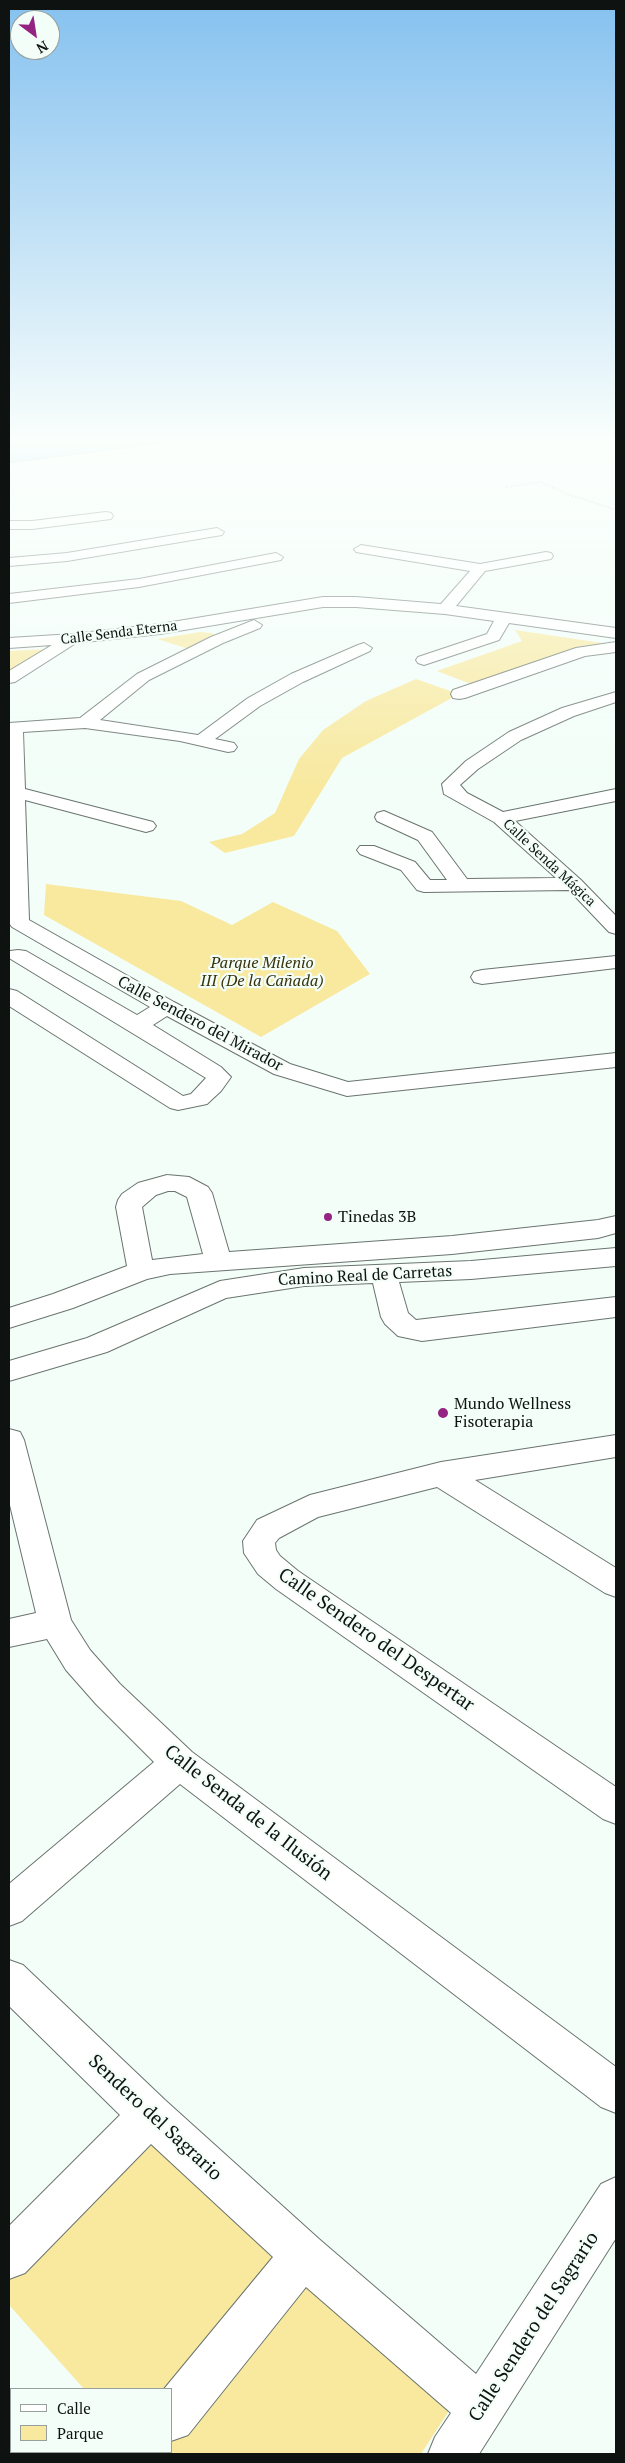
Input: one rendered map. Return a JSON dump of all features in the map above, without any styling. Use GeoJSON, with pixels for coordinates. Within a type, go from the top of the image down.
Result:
{"type":"FeatureCollection","features":[{"type":"Feature","properties":{"kind":"street"},"geometry":{"type":"LineString","coordinates":[[9,562],[56,558]]}},
{"type":"Feature","properties":{"kind":"street"},"geometry":{"type":"LineString","coordinates":[[9,599],[139,583],[271,558]]}},
{"type":"Feature","properties":{"kind":"street"},"geometry":{"type":"LineString","coordinates":[[417,558],[480,568],[535,558]]}},
{"type":"Feature","properties":{"kind":"street"},"geometry":{"type":"LineString","coordinates":[[445,609],[480,568]]}},
{"type":"Feature","properties":{"kind":"street","name":"Calle Senda Eterna"},"geometry":{"type":"LineString","coordinates":[[9,643],[73,639],[293,608],[323,602],[356,602],[445,609],[616,633]]}},
{"type":"Feature","properties":{"kind":"street"},"geometry":{"type":"LineString","coordinates":[[85,723],[143,677],[217,640],[293,608]]}},
{"type":"Feature","properties":{"kind":"street"},"geometry":{"type":"LineString","coordinates":[[424,660],[493,637],[504,617]]}},
{"type":"Feature","properties":{"kind":"street"},"geometry":{"type":"LineString","coordinates":[[9,678],[73,639]]}},
{"type":"Feature","properties":{"kind":"street"},"geometry":{"type":"LineString","coordinates":[[459,694],[582,651],[616,647]]}},
{"type":"Feature","properties":{"kind":"street"},"geometry":{"type":"LineString","coordinates":[[202,740],[254,702],[297,678],[364,648]]}},
{"type":"Feature","properties":{"kind":"street","name":"Calle Senda Mágica"},"geometry":{"type":"LineString","coordinates":[[616,697],[568,712],[515,736],[472,764],[450,784],[451,790],[460,798],[502,818],[574,884],[609,911],[616,928]]}},
{"type":"Feature","properties":{"kind":"street"},"geometry":{"type":"LineString","coordinates":[[11,727],[85,723],[202,740],[228,747]]}},
{"type":"Feature","properties":{"kind":"street","name":"Calle Sendero del Mirador"},"geometry":{"type":"LineString","coordinates":[[11,727],[16,792],[14,924],[282,1070],[347,1089],[616,1060]]}},
{"type":"Feature","properties":{"kind":"street"},"geometry":{"type":"LineString","coordinates":[[16,792],[146,826]]}},
{"type":"Feature","properties":{"kind":"street"},"geometry":{"type":"LineString","coordinates":[[502,818],[616,795]]}},
{"type":"Feature","properties":{"kind":"street"},"geometry":{"type":"LineString","coordinates":[[384,817],[425,836],[461,886]]}},
{"type":"Feature","properties":{"kind":"street"},"geometry":{"type":"LineString","coordinates":[[367,850],[408,866],[424,886],[574,884]]}},
{"type":"Feature","properties":{"kind":"street"},"geometry":{"type":"LineString","coordinates":[[9,996],[178,1104],[199,1099],[213,1086],[218,1077],[213,1072],[137,1025],[18,956]]}},
{"type":"Feature","properties":{"kind":"street"},"geometry":{"type":"LineString","coordinates":[[482,977],[616,962]]}},
{"type":"Feature","properties":{"kind":"street"},"geometry":{"type":"LineString","coordinates":[[137,1025],[166,1007]]}},
{"type":"Feature","properties":{"kind":"street"},"geometry":{"type":"LineString","coordinates":[[141,1272],[129,1207],[131,1200],[147,1189],[167,1183],[180,1183],[199,1192],[218,1261]]}},
{"type":"Feature","properties":{"kind":"street","name":"Camino Real de Carretas"},"geometry":{"type":"LineString","coordinates":[[9,1318],[64,1301],[141,1272],[170,1265],[452,1245],[598,1229],[616,1225]]}},
{"type":"Feature","properties":{"kind":"street","name":"Camino Real de Carretas"},"geometry":{"type":"LineString","coordinates":[[9,1371],[55,1360],[96,1345],[220,1290],[304,1277],[384,1275],[616,1257]]}},
{"type":"Feature","properties":{"kind":"street"},"geometry":{"type":"LineString","coordinates":[[384,1275],[395,1317],[408,1329],[422,1331],[616,1307]]}},
{"type":"Feature","properties":{"kind":"street","name":"Calle Senda de la Ilusión"},"geometry":{"type":"LineString","coordinates":[[9,1440],[55,1623],[78,1660],[108,1694],[179,1764],[616,2092]]}},
{"type":"Feature","properties":{"kind":"street","name":"Calle Sendero del Despertar"},"geometry":{"type":"LineString","coordinates":[[616,1446],[441,1474],[310,1507],[268,1529],[259,1541],[260,1553],[269,1565],[287,1580],[616,1807]]}},
{"type":"Feature","properties":{"kind":"street"},"geometry":{"type":"LineString","coordinates":[[441,1474],[616,1584]]}},
{"type":"Feature","properties":{"kind":"street"},"geometry":{"type":"LineString","coordinates":[[9,1633],[55,1623]]}},
{"type":"Feature","properties":{"kind":"street"},"geometry":{"type":"LineString","coordinates":[[9,1908],[179,1764]]}},
{"type":"Feature","properties":{"kind":"street","name":"Sendero del Sagrario"},"geometry":{"type":"LineString","coordinates":[[9,1980],[150,2115],[303,2255],[481,2409]]}},
{"type":"Feature","properties":{"kind":"street"},"geometry":{"type":"LineString","coordinates":[[9,2258],[150,2115]]}},
{"type":"Feature","properties":{"kind":"street","name":"Calle Sendero del Sagrario"},"geometry":{"type":"LineString","coordinates":[[452,2454],[616,2199]]}},
{"type":"Feature","properties":{"kind":"street"},"geometry":{"type":"LineString","coordinates":[[172,2417],[303,2255]]}},
{"type":"Feature","properties":{"kind":"green space"},"geometry":{"type":"Polygon","coordinates":[[[515,630],[616,645],[616,647],[582,651],[476,686],[437,671],[522,641],[515,630]]]}},
{"type":"Feature","properties":{"kind":"green space"},"geometry":{"type":"Polygon","coordinates":[[[200,632],[212,633],[216,636],[195,651],[157,639],[200,632]]]}},
{"type":"Feature","properties":{"kind":"green space"},"geometry":{"type":"Polygon","coordinates":[[[48,649],[9,674],[9,651],[48,649]]]}},
{"type":"Feature","properties":{"kind":"green space"},"geometry":{"type":"Polygon","coordinates":[[[416,679],[459,694],[342,758],[294,836],[225,853],[209,842],[242,834],[275,813],[299,759],[323,730],[366,701],[416,679]]]}},
{"type":"Feature","properties":{"kind":"green space","name":"Parque Milenio III (De la Cañada)"},"geometry":{"type":"Polygon","coordinates":[[[46,884],[181,901],[232,925],[273,902],[337,931],[370,974],[261,1037],[44,915],[46,884]]]}},
{"type":"Feature","properties":{"kind":"green space"},"geometry":{"type":"Polygon","coordinates":[[[155,2133],[454,2403],[421,2454],[141,2454],[172,2453],[172,2388],[83,2388],[9,2305],[9,2278],[155,2133]]]}},
{"type":"Feature","properties":{"kind":"place","name":"Tinedas 3B"},"geometry":{"type":"Point","coordinates":[328,1217]}},
{"type":"Feature","properties":{"kind":"place","name":"Mundo Wellness Fisoterapia"},"geometry":{"type":"Point","coordinates":[443,1413]}}]}
